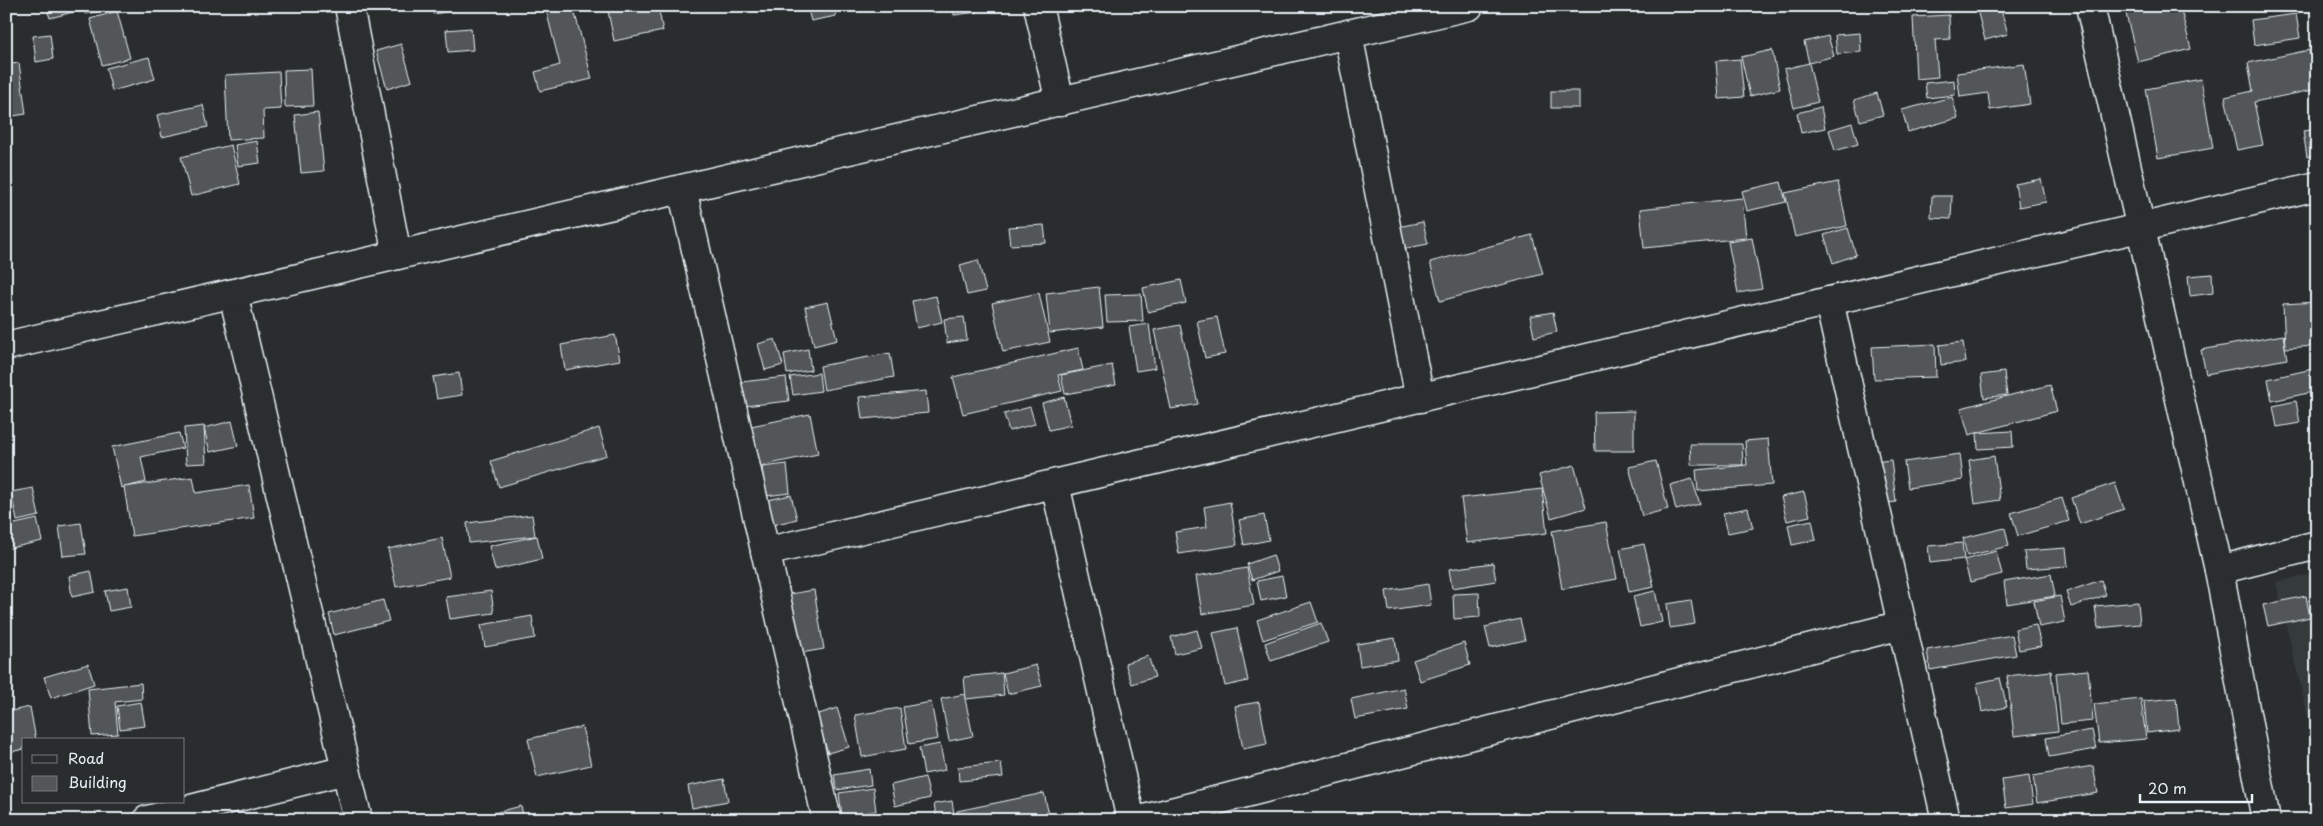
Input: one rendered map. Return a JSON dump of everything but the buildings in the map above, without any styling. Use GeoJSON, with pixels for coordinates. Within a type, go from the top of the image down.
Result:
{"type":"FeatureCollection","features":[{"type":"Feature","properties":{"kind":"street"},"geometry":{"type":"LineString","coordinates":[[349,6],[397,255]]}},
{"type":"Feature","properties":{"kind":"street"},"geometry":{"type":"LineString","coordinates":[[1038,6],[1060,102]]}},
{"type":"Feature","properties":{"kind":"street"},"geometry":{"type":"LineString","coordinates":[[6,346],[1469,6]]}},
{"type":"Feature","properties":{"kind":"street"},"geometry":{"type":"LineString","coordinates":[[2090,6],[2219,570],[2266,820]]}},
{"type":"Feature","properties":{"kind":"street"},"geometry":{"type":"LineString","coordinates":[[1348,34],[1420,398]]}},
{"type":"Feature","properties":{"kind":"street"},"geometry":{"type":"LineString","coordinates":[[766,552],[2317,186]]}},
{"type":"Feature","properties":{"kind":"street"},"geometry":{"type":"LineString","coordinates":[[682,189],[827,820]]}},
{"type":"Feature","properties":{"kind":"street"},"geometry":{"type":"LineString","coordinates":[[233,294],[358,820]]}},
{"type":"Feature","properties":{"kind":"street"},"geometry":{"type":"LineString","coordinates":[[1829,301],[1946,820]]}},
{"type":"Feature","properties":{"kind":"street"},"geometry":{"type":"LineString","coordinates":[[1055,484],[1131,820]]}},
{"type":"Feature","properties":{"kind":"street"},"geometry":{"type":"LineString","coordinates":[[2219,570],[2317,544]]}},
{"type":"Feature","properties":{"kind":"street"},"geometry":{"type":"LineString","coordinates":[[1140,820],[1902,625]]}},
{"type":"Feature","properties":{"kind":"street"},"geometry":{"type":"LineString","coordinates":[[147,820],[346,770]]}},
{"type":"Feature","properties":{"kind":"shaded area"},"geometry":{"type":"Polygon","coordinates":[[[2317,573],[2317,755],[2276,582],[2317,573]]]}}]}
